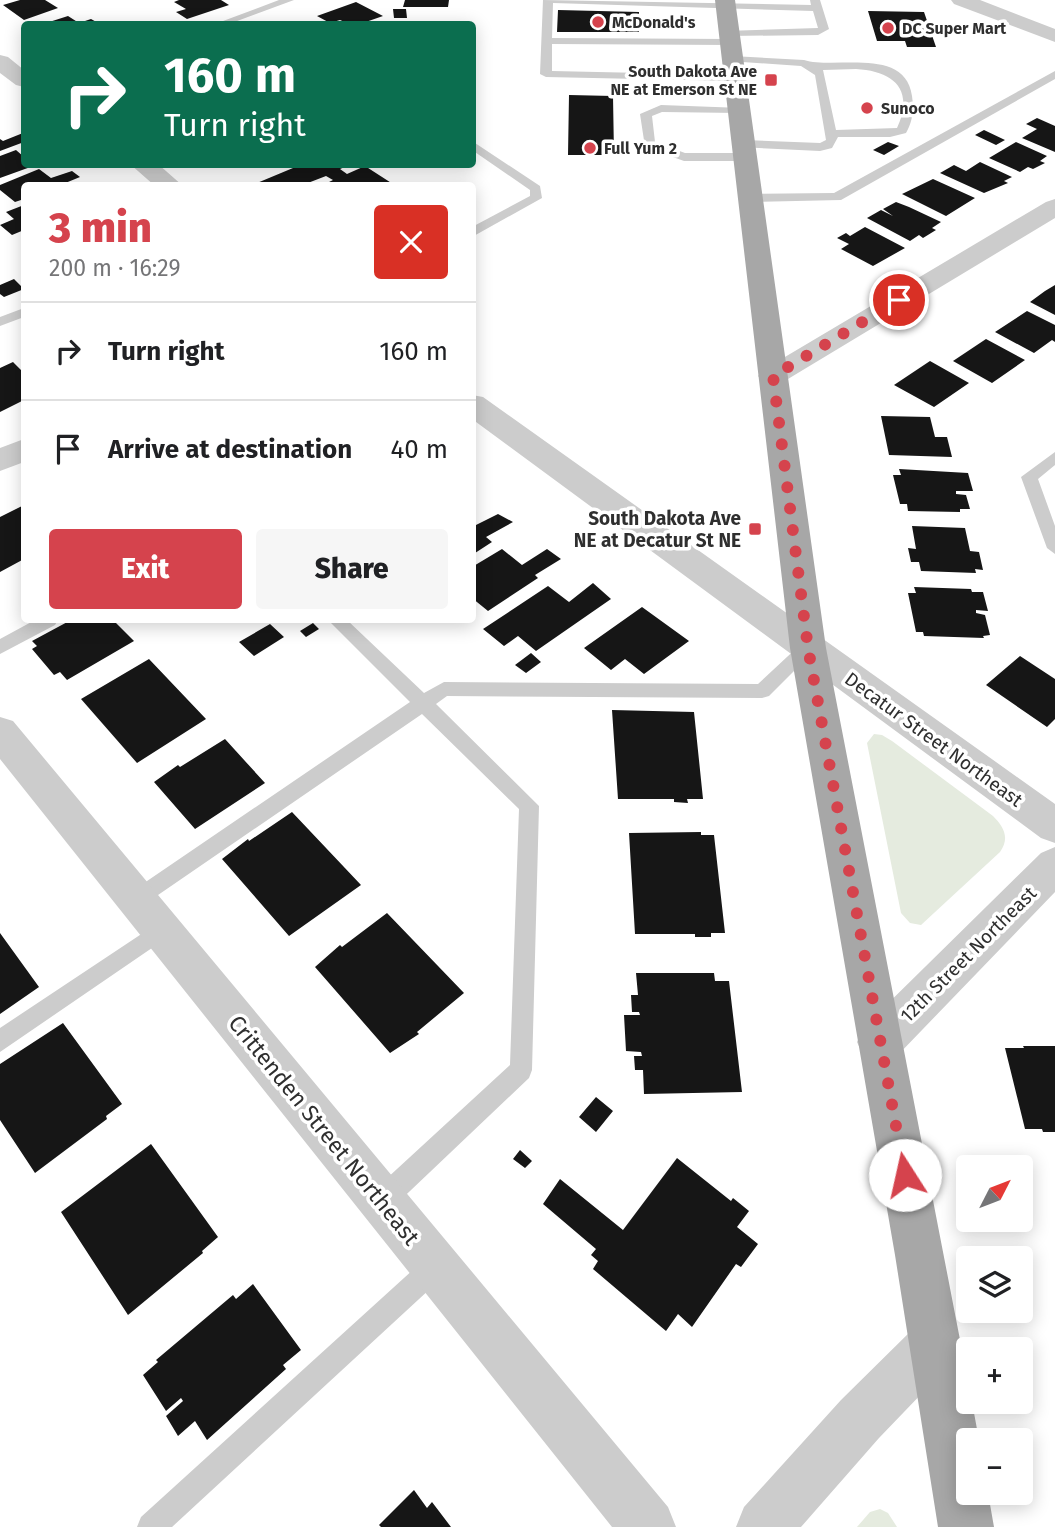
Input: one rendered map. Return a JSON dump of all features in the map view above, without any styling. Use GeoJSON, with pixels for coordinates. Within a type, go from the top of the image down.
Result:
{"type":"FeatureCollection","features":[{"type":"Feature","properties":{"kind":"main road"},"geometry":{"type":"LineString","coordinates":[[729,37],[808,648],[966,1527]]}},
{"type":"Feature","properties":{"kind":"street"},"geometry":{"type":"LineString","coordinates":[[961,0],[1055,36]]}},
{"type":"Feature","properties":{"kind":"street"},"geometry":{"type":"LineString","coordinates":[[0,62],[21,78]]}},
{"type":"Feature","properties":{"kind":"street"},"geometry":{"type":"LineString","coordinates":[[147,168],[166,182]]}},
{"type":"Feature","properties":{"kind":"street"},"geometry":{"type":"LineString","coordinates":[[773,376],[1055,207]]}},
{"type":"Feature","properties":{"kind":"street","name":"Decatur Street Northeast"},"geometry":{"type":"LineString","coordinates":[[476,407],[1055,826]]}},
{"type":"Feature","properties":{"kind":"street"},"geometry":{"type":"LineString","coordinates":[[0,461],[21,450]]}},
{"type":"Feature","properties":{"kind":"street","name":"Crittenden Street Northeast"},"geometry":{"type":"LineString","coordinates":[[0,732],[648,1527]]}},
{"type":"Feature","properties":{"kind":"street","name":"12th Street Northeast"},"geometry":{"type":"LineString","coordinates":[[880,1042],[1055,865]]}},
{"type":"Feature","properties":{"kind":"street"},"geometry":{"type":"LineString","coordinates":[[764,1527],[860,1419],[935,1343]]}},
{"type":"Feature","properties":{"kind":"lane"},"geometry":{"type":"LineString","coordinates":[[247,0],[263,9]]}},
{"type":"Feature","properties":{"kind":"lane"},"geometry":{"type":"LineString","coordinates":[[229,21],[289,0]]}},
{"type":"Feature","properties":{"kind":"lane"},"geometry":{"type":"LineString","coordinates":[[547,41],[729,37],[818,32],[824,29],[816,4],[729,37],[650,76],[546,74],[548,0],[729,37],[814,67],[882,67],[900,76],[908,88],[907,121],[902,130],[890,133],[832,134]]}},
{"type":"Feature","properties":{"kind":"lane"},"geometry":{"type":"LineString","coordinates":[[738,110],[653,110],[646,114],[646,138],[649,144],[684,157],[828,145],[832,134],[820,73],[814,67]]}},
{"type":"Feature","properties":{"kind":"lane"},"geometry":{"type":"LineString","coordinates":[[749,198],[837,197],[1055,74]]}},
{"type":"Feature","properties":{"kind":"lane"},"geometry":{"type":"LineString","coordinates":[[476,147],[536,190],[536,198],[476,231]]}},
{"type":"Feature","properties":{"kind":"lane"},"geometry":{"type":"LineString","coordinates":[[0,306],[12,317]]}},
{"type":"Feature","properties":{"kind":"lane"},"geometry":{"type":"LineString","coordinates":[[1055,457],[1029,477],[1055,548]]}},
{"type":"Feature","properties":{"kind":"lane"},"geometry":{"type":"LineString","coordinates":[[0,647],[44,623]]}},
{"type":"Feature","properties":{"kind":"lane"},"geometry":{"type":"LineString","coordinates":[[340,623],[529,806],[521,1070],[381,1201]]}},
{"type":"Feature","properties":{"kind":"lane"},"geometry":{"type":"LineString","coordinates":[[0,1041],[148,914],[444,688],[762,691],[808,648]]}},
{"type":"Feature","properties":{"kind":"lane"},"geometry":{"type":"LineString","coordinates":[[152,1527],[436,1267]]}},
{"type":"Feature","properties":{"kind":"shaded area"},"geometry":{"type":"Polygon","coordinates":[[[874,734],[892,741],[993,816],[1000,824],[1005,837],[1000,852],[921,925],[910,923],[901,913],[867,743],[874,734]]]}},
{"type":"Feature","properties":{"kind":"shaded area"},"geometry":{"type":"Polygon","coordinates":[[[880,1509],[888,1513],[897,1527],[857,1527],[870,1512],[880,1509]]]}},
{"type":"Feature","properties":{"kind":"building"},"geometry":{"type":"Polygon","coordinates":[[[20,0],[45,0],[58,8],[24,20],[3,5],[20,0]]]}},
{"type":"Feature","properties":{"kind":"building"},"geometry":{"type":"Polygon","coordinates":[[[221,0],[229,5],[187,19],[176,12],[186,9],[174,2],[221,0]]]}},
{"type":"Feature","properties":{"kind":"building"},"geometry":{"type":"Polygon","coordinates":[[[405,0],[449,0],[448,7],[403,7],[405,0]]]}},
{"type":"Feature","properties":{"kind":"building"},"geometry":{"type":"Polygon","coordinates":[[[356,2],[383,16],[369,21],[326,21],[317,16],[356,2]]]}},
{"type":"Feature","properties":{"kind":"building"},"geometry":{"type":"Polygon","coordinates":[[[393,9],[406,9],[407,18],[394,18],[393,9]]]}},
{"type":"Feature","properties":{"kind":"building","name":"McDonald's"},"geometry":{"type":"Polygon","coordinates":[[[558,10],[639,12],[639,32],[557,32],[558,10]]]}},
{"type":"Feature","properties":{"kind":"building"},"geometry":{"type":"Polygon","coordinates":[[[868,11],[924,12],[936,47],[907,47],[905,41],[877,41],[868,11]]]}},
{"type":"Feature","properties":{"kind":"building"},"geometry":{"type":"Polygon","coordinates":[[[68,16],[76,21],[52,21],[68,16]]]}},
{"type":"Feature","properties":{"kind":"building"},"geometry":{"type":"Polygon","coordinates":[[[569,95],[613,96],[614,155],[568,155],[569,95]]]}},
{"type":"Feature","properties":{"kind":"building"},"geometry":{"type":"Polygon","coordinates":[[[1037,118],[1055,126],[1055,152],[1022,138],[1037,129],[1026,124],[1037,118]]]}},
{"type":"Feature","properties":{"kind":"building"},"geometry":{"type":"Polygon","coordinates":[[[984,130],[1005,140],[996,145],[975,135],[984,130]]]}},
{"type":"Feature","properties":{"kind":"building"},"geometry":{"type":"Polygon","coordinates":[[[21,134],[21,143],[0,151],[0,139],[3,141],[21,134]]]}},
{"type":"Feature","properties":{"kind":"building"},"geometry":{"type":"Polygon","coordinates":[[[888,142],[899,146],[884,155],[873,150],[888,142]]]}},
{"type":"Feature","properties":{"kind":"building"},"geometry":{"type":"Polygon","coordinates":[[[1016,142],[1047,156],[1040,161],[1045,163],[1020,172],[989,158],[1016,142]]]}},
{"type":"Feature","properties":{"kind":"building"},"geometry":{"type":"Polygon","coordinates":[[[16,150],[21,154],[21,168],[28,168],[0,178],[0,156],[16,150]]]}},
{"type":"Feature","properties":{"kind":"building"},"geometry":{"type":"Polygon","coordinates":[[[980,162],[1012,177],[1004,181],[1008,183],[984,193],[940,173],[954,165],[966,171],[980,162]]]}},
{"type":"Feature","properties":{"kind":"building"},"geometry":{"type":"Polygon","coordinates":[[[293,168],[342,168],[340,169],[347,174],[368,168],[390,182],[329,182],[333,180],[326,176],[310,182],[260,182],[293,168]]]}},
{"type":"Feature","properties":{"kind":"building"},"geometry":{"type":"Polygon","coordinates":[[[39,169],[51,178],[72,171],[80,177],[68,182],[21,182],[21,200],[15,202],[0,190],[0,185],[39,169]]]}},
{"type":"Feature","properties":{"kind":"building"},"geometry":{"type":"Polygon","coordinates":[[[933,179],[975,198],[946,216],[902,194],[933,179]]]}},
{"type":"Feature","properties":{"kind":"building"},"geometry":{"type":"Polygon","coordinates":[[[896,202],[941,222],[932,228],[936,230],[923,238],[919,235],[910,241],[867,218],[881,210],[893,216],[883,209],[896,202]]]}},
{"type":"Feature","properties":{"kind":"building"},"geometry":{"type":"Polygon","coordinates":[[[21,206],[21,231],[12,235],[0,225],[14,219],[6,212],[21,206]]]}},
{"type":"Feature","properties":{"kind":"building"},"geometry":{"type":"Polygon","coordinates":[[[865,227],[905,248],[873,266],[841,249],[849,244],[837,238],[846,233],[850,236],[865,227]]]}},
{"type":"Feature","properties":{"kind":"building"},"geometry":{"type":"Polygon","coordinates":[[[14,279],[21,286],[21,290],[4,297],[0,294],[0,285],[14,279]]]}},
{"type":"Feature","properties":{"kind":"building"},"geometry":{"type":"Polygon","coordinates":[[[1055,285],[1055,315],[1030,302],[1045,291],[1055,285]]]}},
{"type":"Feature","properties":{"kind":"building"},"geometry":{"type":"Polygon","coordinates":[[[1027,311],[1055,325],[1055,342],[1052,340],[1034,353],[995,332],[1027,311]]]}},
{"type":"Feature","properties":{"kind":"building"},"geometry":{"type":"Polygon","coordinates":[[[986,339],[1025,360],[992,383],[953,361],[986,339]]]}},
{"type":"Feature","properties":{"kind":"building"},"geometry":{"type":"Polygon","coordinates":[[[930,361],[969,383],[934,407],[894,385],[930,361]]]}},
{"type":"Feature","properties":{"kind":"building"},"geometry":{"type":"Polygon","coordinates":[[[13,362],[21,370],[21,402],[0,412],[0,368],[13,362]]]}},
{"type":"Feature","properties":{"kind":"building"},"geometry":{"type":"Polygon","coordinates":[[[881,416],[930,417],[935,437],[947,437],[952,457],[889,455],[881,416]]]}},
{"type":"Feature","properties":{"kind":"building"},"geometry":{"type":"Polygon","coordinates":[[[899,469],[968,473],[973,491],[956,491],[956,494],[966,495],[970,509],[960,509],[960,512],[908,511],[907,504],[900,504],[893,475],[901,475],[899,469]]]}},
{"type":"Feature","properties":{"kind":"building"},"geometry":{"type":"Polygon","coordinates":[[[21,506],[21,561],[0,572],[0,517],[21,506]]]}},
{"type":"Feature","properties":{"kind":"building"},"geometry":{"type":"Polygon","coordinates":[[[498,514],[513,522],[486,537],[492,542],[476,552],[476,525],[498,514]]]}},
{"type":"Feature","properties":{"kind":"building"},"geometry":{"type":"Polygon","coordinates":[[[912,526],[965,528],[970,551],[979,552],[983,570],[975,569],[976,573],[921,571],[919,562],[911,562],[908,548],[916,549],[912,526]]]}},
{"type":"Feature","properties":{"kind":"building"},"geometry":{"type":"Polygon","coordinates":[[[502,549],[522,565],[547,549],[561,559],[535,575],[538,578],[488,611],[476,601],[476,565],[502,549]]]}},
{"type":"Feature","properties":{"kind":"building"},"geometry":{"type":"Polygon","coordinates":[[[593,583],[611,599],[536,651],[518,636],[504,646],[483,629],[548,586],[569,602],[593,583]]]}},
{"type":"Feature","properties":{"kind":"building"},"geometry":{"type":"Polygon","coordinates":[[[914,587],[971,589],[972,592],[983,592],[988,611],[976,610],[976,613],[985,615],[990,635],[983,636],[984,638],[924,636],[923,632],[916,632],[908,593],[916,593],[914,587]]]}},
{"type":"Feature","properties":{"kind":"building"},"geometry":{"type":"Polygon","coordinates":[[[642,607],[689,641],[644,674],[625,659],[611,670],[584,648],[642,607]]]}},
{"type":"Feature","properties":{"kind":"building"},"geometry":{"type":"Polygon","coordinates":[[[65,623],[116,623],[134,641],[67,680],[60,672],[54,675],[32,649],[37,646],[32,641],[65,623]]]}},
{"type":"Feature","properties":{"kind":"building"},"geometry":{"type":"Polygon","coordinates":[[[313,623],[319,629],[306,637],[300,631],[313,623]]]}},
{"type":"Feature","properties":{"kind":"building"},"geometry":{"type":"Polygon","coordinates":[[[270,624],[284,637],[254,656],[239,642],[270,624]]]}},
{"type":"Feature","properties":{"kind":"building"},"geometry":{"type":"Polygon","coordinates":[[[531,653],[541,662],[526,673],[515,665],[531,653]]]}},
{"type":"Feature","properties":{"kind":"building"},"geometry":{"type":"Polygon","coordinates":[[[1020,656],[1055,679],[1055,719],[1047,727],[986,685],[1020,656]]]}},
{"type":"Feature","properties":{"kind":"building"},"geometry":{"type":"Polygon","coordinates":[[[149,659],[206,719],[137,763],[81,699],[149,659]]]}},
{"type":"Feature","properties":{"kind":"building"},"geometry":{"type":"Polygon","coordinates":[[[612,710],[694,712],[703,799],[687,799],[688,803],[674,802],[674,799],[618,799],[612,710]]]}},
{"type":"Feature","properties":{"kind":"building"},"geometry":{"type":"Polygon","coordinates":[[[225,739],[265,783],[195,829],[154,782],[178,765],[180,767],[225,739]]]}},
{"type":"Feature","properties":{"kind":"building"},"geometry":{"type":"Polygon","coordinates":[[[292,812],[361,885],[289,936],[222,859],[248,839],[249,841],[292,812]]]}},
{"type":"Feature","properties":{"kind":"building"},"geometry":{"type":"Polygon","coordinates":[[[701,832],[701,835],[714,835],[725,933],[711,933],[711,937],[695,937],[695,934],[635,934],[629,833],[701,832]]]}},
{"type":"Feature","properties":{"kind":"building"},"geometry":{"type":"Polygon","coordinates":[[[387,913],[464,993],[417,1032],[419,1034],[390,1053],[315,967],[340,945],[342,947],[387,913]]]}},
{"type":"Feature","properties":{"kind":"building"},"geometry":{"type":"Polygon","coordinates":[[[0,933],[39,987],[0,1014],[0,933]]]}},
{"type":"Feature","properties":{"kind":"building"},"geometry":{"type":"Polygon","coordinates":[[[636,973],[714,973],[715,981],[729,981],[742,1092],[644,1094],[643,1070],[635,1070],[634,1056],[642,1056],[641,1052],[626,1051],[624,1015],[640,1015],[639,1012],[632,1012],[631,995],[638,995],[636,973]]]}},
{"type":"Feature","properties":{"kind":"building"},"geometry":{"type":"Polygon","coordinates":[[[63,1023],[122,1104],[106,1116],[107,1119],[35,1173],[0,1120],[0,1064],[63,1023]]]}},
{"type":"Feature","properties":{"kind":"building"},"geometry":{"type":"Polygon","coordinates":[[[1023,1046],[1055,1046],[1055,1132],[1025,1129],[1005,1048],[1024,1048],[1023,1046]]]}},
{"type":"Feature","properties":{"kind":"building"},"geometry":{"type":"Polygon","coordinates":[[[596,1097],[613,1111],[596,1132],[579,1117],[596,1097]]]}},
{"type":"Feature","properties":{"kind":"building"},"geometry":{"type":"Polygon","coordinates":[[[151,1144],[218,1237],[203,1253],[128,1315],[61,1212],[151,1144]]]}},
{"type":"Feature","properties":{"kind":"building"},"geometry":{"type":"Polygon","coordinates":[[[520,1150],[532,1161],[525,1168],[513,1159],[520,1150]]]}},
{"type":"Feature","properties":{"kind":"building"},"geometry":{"type":"Polygon","coordinates":[[[677,1158],[731,1201],[733,1198],[749,1211],[737,1227],[758,1244],[741,1267],[736,1264],[692,1327],[678,1314],[666,1331],[593,1269],[598,1261],[591,1255],[596,1249],[543,1204],[560,1179],[623,1230],[677,1158]]]}},
{"type":"Feature","properties":{"kind":"building"},"geometry":{"type":"Polygon","coordinates":[[[253,1284],[301,1350],[283,1365],[286,1369],[207,1440],[195,1421],[178,1436],[166,1416],[183,1401],[181,1398],[166,1411],[143,1375],[158,1362],[156,1360],[233,1295],[236,1299],[253,1284]]]}},
{"type":"Feature","properties":{"kind":"building"},"geometry":{"type":"Polygon","coordinates":[[[414,1490],[427,1508],[432,1502],[451,1527],[379,1525],[414,1490]]]}},
{"type":"Feature","properties":{"kind":"place","name":"McDonald's"},"geometry":{"type":"Point","coordinates":[598,22]}},
{"type":"Feature","properties":{"kind":"place","name":"DC Super Mart"},"geometry":{"type":"Point","coordinates":[888,28]}},
{"type":"Feature","properties":{"kind":"place","name":"South Dakota Ave NE at Emerson St NE"},"geometry":{"type":"Point","coordinates":[771,80]}},
{"type":"Feature","properties":{"kind":"place","name":"Sunoco"},"geometry":{"type":"Point","coordinates":[867,108]}},
{"type":"Feature","properties":{"kind":"place","name":"Full Yum 2"},"geometry":{"type":"Point","coordinates":[590,148]}},
{"type":"Feature","properties":{"kind":"place","name":"South Dakota Ave NE at Decatur St NE"},"geometry":{"type":"Point","coordinates":[755,529]}},
{"type":"Feature","properties":{"kind":"route"},"geometry":{"type":"LineString","coordinates":[[899,300],[773,376],[808,648],[905,1175]]}}]}
